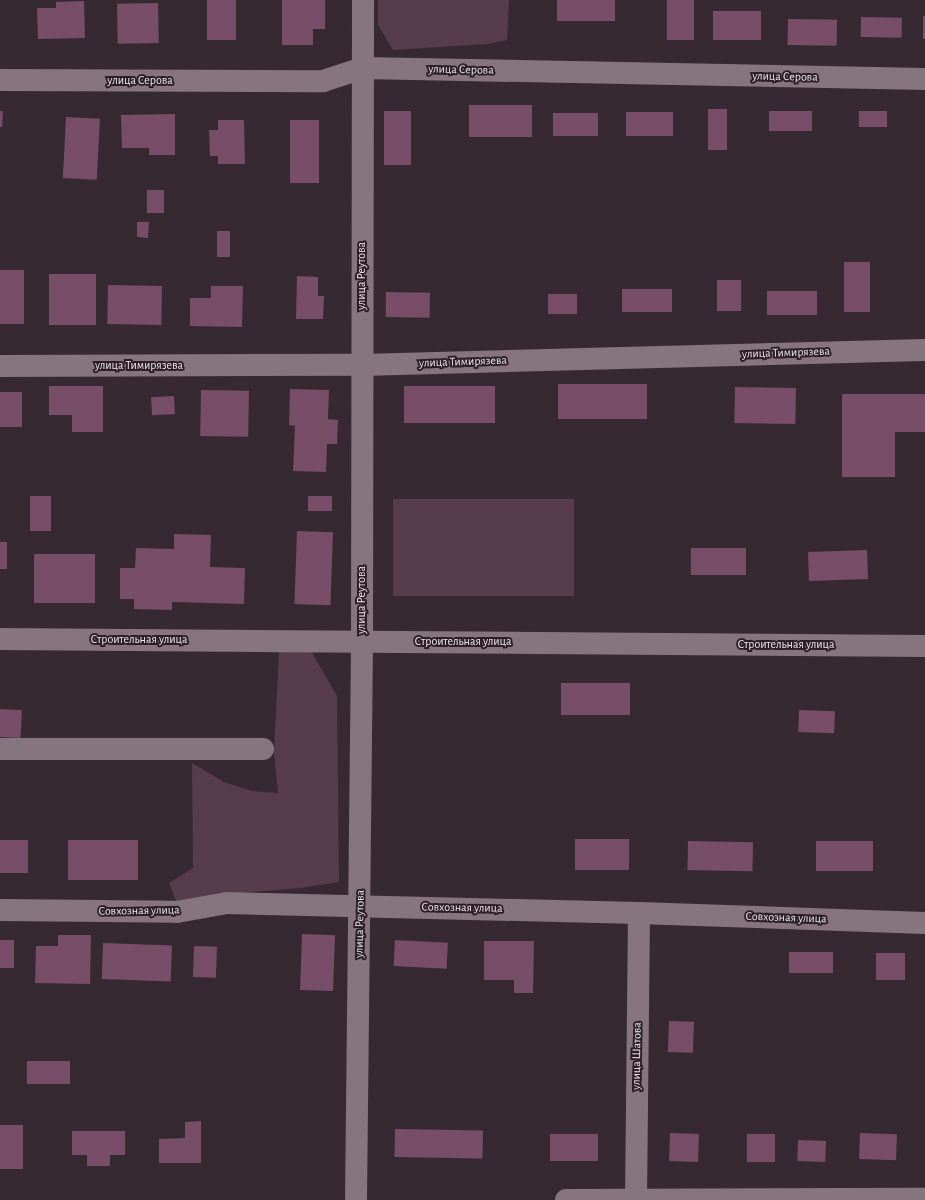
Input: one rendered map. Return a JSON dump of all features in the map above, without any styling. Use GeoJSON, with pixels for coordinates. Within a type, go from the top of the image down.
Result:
{"type":"FeatureCollection","features":[{"type":"Feature","properties":{"kind":"street","name":"улица Реутова"},"geometry":{"type":"LineString","coordinates":[[356,1200],[362,642],[363,0]]}},
{"type":"Feature","properties":{"kind":"street","name":"улица Серова"},"geometry":{"type":"LineString","coordinates":[[0,80],[324,81],[363,68],[925,80]]}},
{"type":"Feature","properties":{"kind":"street","name":"улица Тимирязева"},"geometry":{"type":"LineString","coordinates":[[0,366],[362,365],[925,350]]}},
{"type":"Feature","properties":{"kind":"street","name":"Строительная улица"},"geometry":{"type":"LineString","coordinates":[[0,640],[925,646]]}},
{"type":"Feature","properties":{"kind":"street"},"geometry":{"type":"LineString","coordinates":[[0,749],[263,749]]}},
{"type":"Feature","properties":{"kind":"street","name":"Совхозная улица"},"geometry":{"type":"LineString","coordinates":[[0,910],[177,912],[227,903],[639,912],[925,923]]}},
{"type":"Feature","properties":{"kind":"street","name":"улица Шатова"},"geometry":{"type":"LineString","coordinates":[[636,1199],[639,912]]}},
{"type":"Feature","properties":{"kind":"street"},"geometry":{"type":"LineString","coordinates":[[566,1200],[925,1199]]}},
{"type":"Feature","properties":{"kind":"shaded area"},"geometry":{"type":"Polygon","coordinates":[[[378,0],[509,0],[507,40],[487,44],[393,50],[378,25],[378,0]]]}},
{"type":"Feature","properties":{"kind":"shaded area"},"geometry":{"type":"Polygon","coordinates":[[[393,499],[574,499],[574,596],[393,596],[393,499]]]}},
{"type":"Feature","properties":{"kind":"shaded area"},"geometry":{"type":"Polygon","coordinates":[[[310,649],[337,696],[339,882],[300,888],[226,894],[177,903],[169,883],[193,868],[192,763],[224,782],[252,791],[278,793],[274,752],[279,652],[310,649]]]}},
{"type":"Feature","properties":{"kind":"building"},"geometry":{"type":"Polygon","coordinates":[[[207,0],[236,0],[236,40],[207,40],[207,0]]]}},
{"type":"Feature","properties":{"kind":"building"},"geometry":{"type":"Polygon","coordinates":[[[282,0],[325,0],[325,29],[313,29],[313,45],[282,45],[282,0]]]}},
{"type":"Feature","properties":{"kind":"building"},"geometry":{"type":"Polygon","coordinates":[[[557,0],[615,0],[615,21],[557,21],[557,0]]]}},
{"type":"Feature","properties":{"kind":"building"},"geometry":{"type":"Polygon","coordinates":[[[667,0],[694,0],[694,40],[667,40],[667,0]]]}},
{"type":"Feature","properties":{"kind":"building"},"geometry":{"type":"Polygon","coordinates":[[[84,1],[85,38],[38,39],[37,8],[56,8],[56,2],[84,1]]]}},
{"type":"Feature","properties":{"kind":"building"},"geometry":{"type":"Polygon","coordinates":[[[158,3],[159,43],[118,44],[117,4],[158,3]]]}},
{"type":"Feature","properties":{"kind":"building"},"geometry":{"type":"Polygon","coordinates":[[[713,11],[761,11],[761,40],[713,40],[713,11]]]}},
{"type":"Feature","properties":{"kind":"building"},"geometry":{"type":"Polygon","coordinates":[[[923,16],[925,16],[925,39],[923,39],[923,16]]]}},
{"type":"Feature","properties":{"kind":"building"},"geometry":{"type":"Polygon","coordinates":[[[861,17],[902,18],[902,38],[861,37],[861,17]]]}},
{"type":"Feature","properties":{"kind":"building"},"geometry":{"type":"Polygon","coordinates":[[[788,19],[837,20],[837,46],[788,45],[788,19]]]}},
{"type":"Feature","properties":{"kind":"building"},"geometry":{"type":"Polygon","coordinates":[[[469,105],[532,105],[532,137],[469,137],[469,105]]]}},
{"type":"Feature","properties":{"kind":"building"},"geometry":{"type":"Polygon","coordinates":[[[708,109],[727,109],[727,150],[708,150],[708,109]]]}},
{"type":"Feature","properties":{"kind":"building"},"geometry":{"type":"Polygon","coordinates":[[[0,111],[3,111],[2,127],[0,127],[0,111]]]}},
{"type":"Feature","properties":{"kind":"building"},"geometry":{"type":"Polygon","coordinates":[[[384,111],[411,111],[411,165],[384,165],[384,111]]]}},
{"type":"Feature","properties":{"kind":"building"},"geometry":{"type":"Polygon","coordinates":[[[769,111],[812,111],[812,131],[769,131],[769,111]]]}},
{"type":"Feature","properties":{"kind":"building"},"geometry":{"type":"Polygon","coordinates":[[[859,111],[887,111],[887,127],[859,127],[859,111]]]}},
{"type":"Feature","properties":{"kind":"building"},"geometry":{"type":"Polygon","coordinates":[[[626,112],[673,112],[673,136],[626,136],[626,112]]]}},
{"type":"Feature","properties":{"kind":"building"},"geometry":{"type":"Polygon","coordinates":[[[553,113],[598,113],[598,136],[553,136],[553,113]]]}},
{"type":"Feature","properties":{"kind":"building"},"geometry":{"type":"Polygon","coordinates":[[[175,114],[175,155],[149,155],[149,148],[122,148],[121,115],[175,114]]]}},
{"type":"Feature","properties":{"kind":"building"},"geometry":{"type":"Polygon","coordinates":[[[66,117],[100,119],[97,180],[63,178],[66,117]]]}},
{"type":"Feature","properties":{"kind":"building"},"geometry":{"type":"Polygon","coordinates":[[[218,120],[244,120],[245,164],[218,164],[218,156],[210,156],[209,130],[218,130],[218,120]]]}},
{"type":"Feature","properties":{"kind":"building"},"geometry":{"type":"Polygon","coordinates":[[[290,120],[319,120],[319,183],[290,183],[290,120]]]}},
{"type":"Feature","properties":{"kind":"building"},"geometry":{"type":"Polygon","coordinates":[[[147,190],[164,190],[164,213],[147,213],[147,190]]]}},
{"type":"Feature","properties":{"kind":"building"},"geometry":{"type":"Polygon","coordinates":[[[137,222],[149,222],[148,238],[137,237],[137,222]]]}},
{"type":"Feature","properties":{"kind":"building"},"geometry":{"type":"Polygon","coordinates":[[[217,231],[230,231],[230,257],[217,257],[217,231]]]}},
{"type":"Feature","properties":{"kind":"building"},"geometry":{"type":"Polygon","coordinates":[[[844,262],[870,262],[870,312],[844,312],[844,262]]]}},
{"type":"Feature","properties":{"kind":"building"},"geometry":{"type":"Polygon","coordinates":[[[0,270],[24,270],[24,324],[0,324],[0,270]]]}},
{"type":"Feature","properties":{"kind":"building"},"geometry":{"type":"Polygon","coordinates":[[[49,274],[96,274],[96,325],[49,325],[49,274]]]}},
{"type":"Feature","properties":{"kind":"building"},"geometry":{"type":"Polygon","coordinates":[[[297,276],[318,277],[318,296],[324,296],[323,319],[296,319],[297,276]]]}},
{"type":"Feature","properties":{"kind":"building"},"geometry":{"type":"Polygon","coordinates":[[[717,280],[741,280],[741,311],[717,311],[717,280]]]}},
{"type":"Feature","properties":{"kind":"building"},"geometry":{"type":"Polygon","coordinates":[[[108,285],[162,286],[161,325],[107,324],[108,285]]]}},
{"type":"Feature","properties":{"kind":"building"},"geometry":{"type":"Polygon","coordinates":[[[211,286],[243,286],[242,327],[190,326],[190,298],[211,298],[211,286]]]}},
{"type":"Feature","properties":{"kind":"building"},"geometry":{"type":"Polygon","coordinates":[[[622,289],[672,289],[672,312],[622,312],[622,289]]]}},
{"type":"Feature","properties":{"kind":"building"},"geometry":{"type":"Polygon","coordinates":[[[767,291],[817,291],[817,315],[767,315],[767,291]]]}},
{"type":"Feature","properties":{"kind":"building"},"geometry":{"type":"Polygon","coordinates":[[[386,292],[430,293],[430,318],[386,317],[386,292]]]}},
{"type":"Feature","properties":{"kind":"building"},"geometry":{"type":"Polygon","coordinates":[[[548,294],[577,294],[577,314],[548,314],[548,294]]]}},
{"type":"Feature","properties":{"kind":"building"},"geometry":{"type":"Polygon","coordinates":[[[558,384],[647,384],[647,419],[558,419],[558,384]]]}},
{"type":"Feature","properties":{"kind":"building"},"geometry":{"type":"Polygon","coordinates":[[[49,386],[103,386],[103,432],[72,432],[72,415],[49,415],[49,386]]]}},
{"type":"Feature","properties":{"kind":"building"},"geometry":{"type":"Polygon","coordinates":[[[404,386],[495,386],[495,423],[404,423],[404,386]]]}},
{"type":"Feature","properties":{"kind":"building"},"geometry":{"type":"Polygon","coordinates":[[[735,387],[796,388],[795,424],[734,423],[735,387]]]}},
{"type":"Feature","properties":{"kind":"building"},"geometry":{"type":"Polygon","coordinates":[[[290,389],[329,390],[328,419],[338,420],[337,444],[327,444],[326,472],[293,471],[295,426],[289,425],[290,389]]]}},
{"type":"Feature","properties":{"kind":"building"},"geometry":{"type":"Polygon","coordinates":[[[201,390],[249,391],[248,437],[200,436],[201,390]]]}},
{"type":"Feature","properties":{"kind":"building"},"geometry":{"type":"Polygon","coordinates":[[[0,392],[22,392],[22,427],[0,427],[0,392]]]}},
{"type":"Feature","properties":{"kind":"building"},"geometry":{"type":"Polygon","coordinates":[[[842,394],[925,394],[925,432],[895,432],[895,477],[842,477],[842,394]]]}},
{"type":"Feature","properties":{"kind":"building"},"geometry":{"type":"Polygon","coordinates":[[[174,396],[175,414],[152,415],[151,397],[174,396]]]}},
{"type":"Feature","properties":{"kind":"building"},"geometry":{"type":"Polygon","coordinates":[[[30,496],[51,496],[51,531],[30,531],[30,496]]]}},
{"type":"Feature","properties":{"kind":"building"},"geometry":{"type":"Polygon","coordinates":[[[308,496],[332,496],[332,511],[308,511],[308,496]]]}},
{"type":"Feature","properties":{"kind":"building"},"geometry":{"type":"Polygon","coordinates":[[[297,531],[333,532],[330,605],[294,604],[297,531]]]}},
{"type":"Feature","properties":{"kind":"building"},"geometry":{"type":"Polygon","coordinates":[[[174,534],[211,535],[210,567],[245,568],[244,604],[172,602],[172,610],[134,609],[134,599],[120,599],[120,568],[135,568],[136,548],[174,549],[174,534]]]}},
{"type":"Feature","properties":{"kind":"building"},"geometry":{"type":"Polygon","coordinates":[[[0,542],[7,542],[7,569],[0,569],[0,542]]]}},
{"type":"Feature","properties":{"kind":"building"},"geometry":{"type":"Polygon","coordinates":[[[691,548],[746,548],[746,575],[691,575],[691,548]]]}},
{"type":"Feature","properties":{"kind":"building"},"geometry":{"type":"Polygon","coordinates":[[[867,550],[868,579],[809,581],[808,552],[867,550]]]}},
{"type":"Feature","properties":{"kind":"building"},"geometry":{"type":"Polygon","coordinates":[[[34,554],[95,554],[95,603],[34,603],[34,554]]]}},
{"type":"Feature","properties":{"kind":"building"},"geometry":{"type":"Polygon","coordinates":[[[561,683],[630,683],[630,715],[561,715],[561,683]]]}},
{"type":"Feature","properties":{"kind":"building"},"geometry":{"type":"Polygon","coordinates":[[[0,709],[22,710],[21,738],[0,737],[0,709]]]}},
{"type":"Feature","properties":{"kind":"building"},"geometry":{"type":"Polygon","coordinates":[[[799,710],[835,711],[834,733],[798,732],[799,710]]]}},
{"type":"Feature","properties":{"kind":"building"},"geometry":{"type":"Polygon","coordinates":[[[575,839],[629,839],[629,870],[575,870],[575,839]]]}},
{"type":"Feature","properties":{"kind":"building"},"geometry":{"type":"Polygon","coordinates":[[[0,840],[28,840],[28,873],[0,873],[0,840]]]}},
{"type":"Feature","properties":{"kind":"building"},"geometry":{"type":"Polygon","coordinates":[[[68,840],[138,840],[138,880],[68,880],[68,840]]]}},
{"type":"Feature","properties":{"kind":"building"},"geometry":{"type":"Polygon","coordinates":[[[688,841],[753,842],[752,871],[687,870],[688,841]]]}},
{"type":"Feature","properties":{"kind":"building"},"geometry":{"type":"Polygon","coordinates":[[[816,841],[873,841],[873,871],[816,871],[816,841]]]}},
{"type":"Feature","properties":{"kind":"building"},"geometry":{"type":"Polygon","coordinates":[[[302,934],[335,935],[333,991],[300,990],[302,934]]]}},
{"type":"Feature","properties":{"kind":"building"},"geometry":{"type":"Polygon","coordinates":[[[58,935],[91,935],[90,984],[35,983],[36,946],[58,946],[58,935]]]}},
{"type":"Feature","properties":{"kind":"building"},"geometry":{"type":"Polygon","coordinates":[[[0,940],[14,940],[14,968],[0,968],[0,940]]]}},
{"type":"Feature","properties":{"kind":"building"},"geometry":{"type":"Polygon","coordinates":[[[395,940],[448,943],[447,969],[394,966],[395,940]]]}},
{"type":"Feature","properties":{"kind":"building"},"geometry":{"type":"Polygon","coordinates":[[[484,941],[534,941],[533,993],[514,993],[514,980],[484,980],[484,941]]]}},
{"type":"Feature","properties":{"kind":"building"},"geometry":{"type":"Polygon","coordinates":[[[103,943],[172,945],[171,981],[102,979],[103,943]]]}},
{"type":"Feature","properties":{"kind":"building"},"geometry":{"type":"Polygon","coordinates":[[[194,946],[217,947],[216,978],[193,977],[194,946]]]}},
{"type":"Feature","properties":{"kind":"building"},"geometry":{"type":"Polygon","coordinates":[[[789,952],[833,952],[833,973],[789,973],[789,952]]]}},
{"type":"Feature","properties":{"kind":"building"},"geometry":{"type":"Polygon","coordinates":[[[876,953],[905,953],[905,980],[876,980],[876,953]]]}},
{"type":"Feature","properties":{"kind":"building"},"geometry":{"type":"Polygon","coordinates":[[[669,1021],[694,1022],[693,1053],[668,1052],[669,1021]]]}},
{"type":"Feature","properties":{"kind":"building"},"geometry":{"type":"Polygon","coordinates":[[[27,1061],[70,1061],[70,1084],[27,1084],[27,1061]]]}},
{"type":"Feature","properties":{"kind":"building"},"geometry":{"type":"Polygon","coordinates":[[[201,1121],[201,1163],[159,1163],[159,1139],[185,1138],[185,1122],[201,1121]]]}},
{"type":"Feature","properties":{"kind":"building"},"geometry":{"type":"Polygon","coordinates":[[[0,1125],[23,1125],[23,1169],[0,1169],[0,1125]]]}},
{"type":"Feature","properties":{"kind":"building"},"geometry":{"type":"Polygon","coordinates":[[[395,1129],[483,1131],[482,1159],[395,1157],[395,1129]]]}},
{"type":"Feature","properties":{"kind":"building"},"geometry":{"type":"Polygon","coordinates":[[[72,1131],[125,1131],[125,1155],[110,1155],[110,1166],[87,1166],[87,1155],[72,1155],[72,1131]]]}},
{"type":"Feature","properties":{"kind":"building"},"geometry":{"type":"Polygon","coordinates":[[[670,1133],[699,1134],[698,1162],[669,1161],[670,1133]]]}},
{"type":"Feature","properties":{"kind":"building"},"geometry":{"type":"Polygon","coordinates":[[[860,1133],[897,1134],[896,1160],[859,1159],[860,1133]]]}},
{"type":"Feature","properties":{"kind":"building"},"geometry":{"type":"Polygon","coordinates":[[[550,1134],[598,1134],[598,1161],[550,1161],[550,1134]]]}},
{"type":"Feature","properties":{"kind":"building"},"geometry":{"type":"Polygon","coordinates":[[[747,1134],[775,1134],[775,1162],[747,1162],[747,1134]]]}},
{"type":"Feature","properties":{"kind":"building"},"geometry":{"type":"Polygon","coordinates":[[[798,1140],[826,1141],[825,1162],[797,1161],[798,1140]]]}}]}
